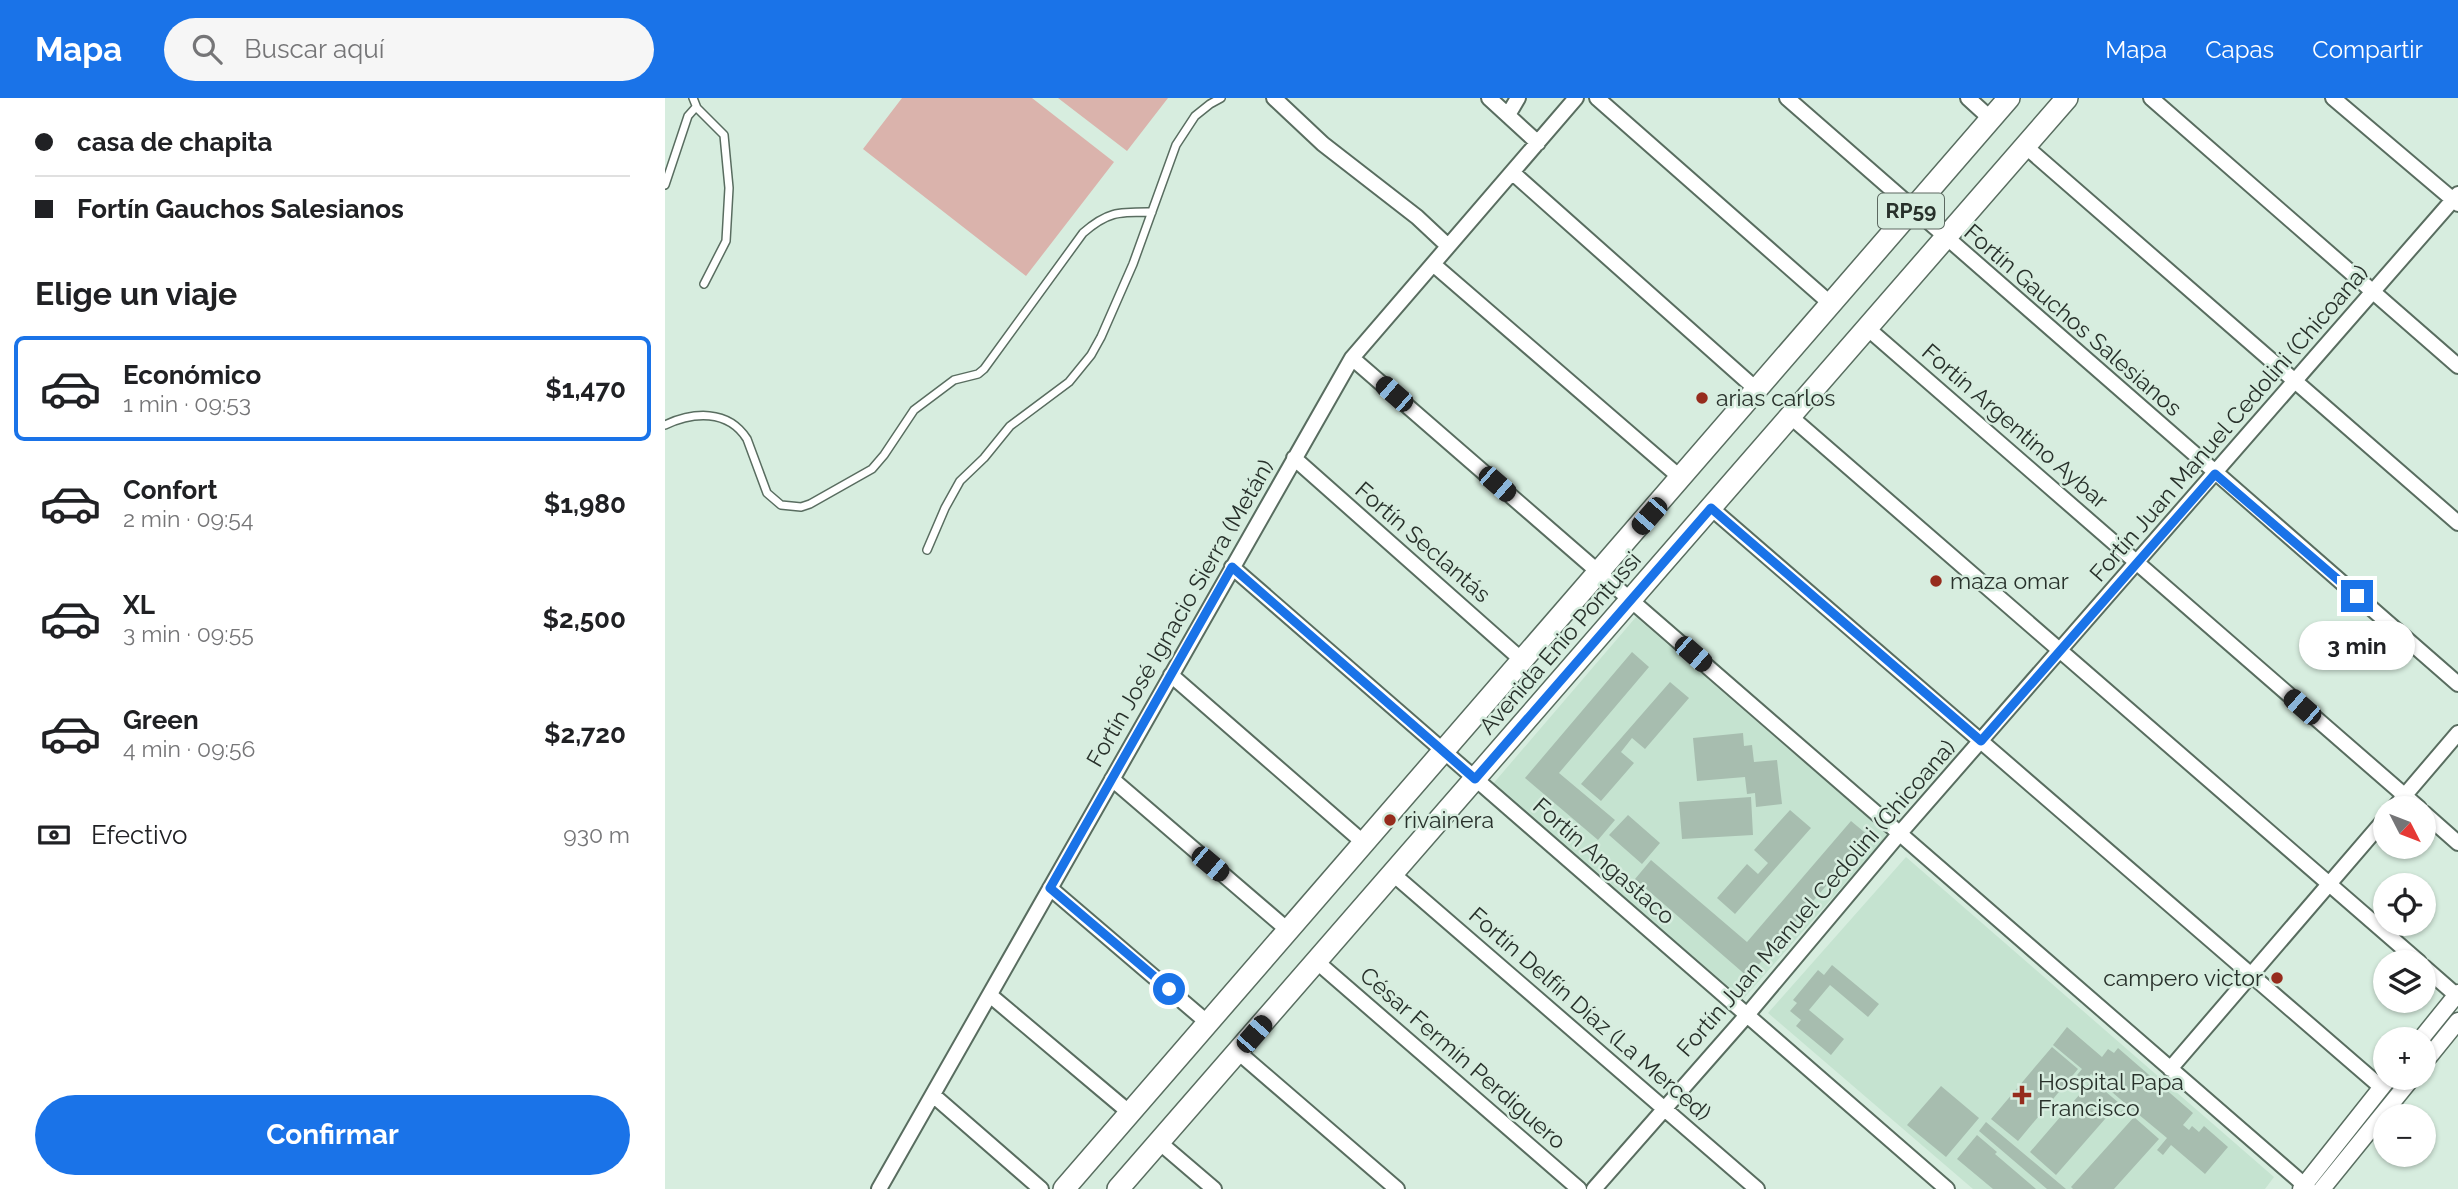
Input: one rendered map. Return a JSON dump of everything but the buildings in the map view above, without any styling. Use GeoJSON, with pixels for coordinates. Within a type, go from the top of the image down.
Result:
{"type":"FeatureCollection","features":[{"type":"Feature","properties":{"kind":"main road","name":"Avenida Enio Pontussi"},"geometry":{"type":"LineString","coordinates":[[1064,1189],[1682,479],[2009,98]]}},
{"type":"Feature","properties":{"kind":"main road","name":"Avenida Enio Pontussi"},"geometry":{"type":"LineString","coordinates":[[1118,1189],[2067,98]]}},
{"type":"Feature","properties":{"kind":"street"},"geometry":{"type":"LineString","coordinates":[[1274,98],[1323,144],[1417,217],[1448,246]]}},
{"type":"Feature","properties":{"kind":"street"},"geometry":{"type":"LineString","coordinates":[[1489,98],[1538,143]]}},
{"type":"Feature","properties":{"kind":"street"},"geometry":{"type":"LineString","coordinates":[[1508,115],[1518,98]]}},
{"type":"Feature","properties":{"kind":"street","name":"Fortín José Ignacio Sierra (Metán)"},"geometry":{"type":"LineString","coordinates":[[879,1189],[1352,358],[1576,98]]}},
{"type":"Feature","properties":{"kind":"street"},"geometry":{"type":"LineString","coordinates":[[1597,98],[1832,304]]}},
{"type":"Feature","properties":{"kind":"street","name":"Fortín Gauchos Salesianos"},"geometry":{"type":"LineString","coordinates":[[1787,98],[2458,684]]}},
{"type":"Feature","properties":{"kind":"street"},"geometry":{"type":"LineString","coordinates":[[1968,98],[1991,118]]}},
{"type":"Feature","properties":{"kind":"street"},"geometry":{"type":"LineString","coordinates":[[2151,98],[2458,366]]}},
{"type":"Feature","properties":{"kind":"street"},"geometry":{"type":"LineString","coordinates":[[2333,98],[2456,199]]}},
{"type":"Feature","properties":{"kind":"street"},"geometry":{"type":"LineString","coordinates":[[2025,146],[2458,523]]}},
{"type":"Feature","properties":{"kind":"street"},"geometry":{"type":"LineString","coordinates":[[1513,173],[1757,390]]}},
{"type":"Feature","properties":{"kind":"street","name":"Fortín Juan Manuel Cedolini (Chicoana)"},"geometry":{"type":"LineString","coordinates":[[1594,1189],[1747,1015],[1900,833],[2456,199]]}},
{"type":"Feature","properties":{"kind":"street"},"geometry":{"type":"LineString","coordinates":[[1433,264],[1682,479]]}},
{"type":"Feature","properties":{"kind":"street","name":"Fortín Argentino Aybar"},"geometry":{"type":"LineString","coordinates":[[1866,327],[2405,796]]}},
{"type":"Feature","properties":{"kind":"street"},"geometry":{"type":"LineString","coordinates":[[1352,358],[2305,1188],[2380,1090]]}},
{"type":"Feature","properties":{"kind":"street"},"geometry":{"type":"LineString","coordinates":[[1791,417],[2405,950]]}},
{"type":"Feature","properties":{"kind":"street","name":"Fortín Seclantás"},"geometry":{"type":"LineString","coordinates":[[1294,458],[1523,661]]}},
{"type":"Feature","properties":{"kind":"street"},"geometry":{"type":"LineString","coordinates":[[1711,508],[2251,976],[2373,1073]]}},
{"type":"Feature","properties":{"kind":"street","name":"Fortín Angastaco"},"geometry":{"type":"LineString","coordinates":[[1232,567],[1947,1189]]}},
{"type":"Feature","properties":{"kind":"street"},"geometry":{"type":"LineString","coordinates":[[1171,675],[1364,844]]}},
{"type":"Feature","properties":{"kind":"street"},"geometry":{"type":"LineString","coordinates":[[2405,796],[2458,733]]}},
{"type":"Feature","properties":{"kind":"street"},"geometry":{"type":"LineString","coordinates":[[1112,779],[1289,931]]}},
{"type":"Feature","properties":{"kind":"street"},"geometry":{"type":"LineString","coordinates":[[2436,824],[2458,843]]}},
{"type":"Feature","properties":{"kind":"street"},"geometry":{"type":"LineString","coordinates":[[2170,1069],[2373,833]]}},
{"type":"Feature","properties":{"kind":"street","name":"Fortín Delfín Díaz (La Merced)"},"geometry":{"type":"LineString","coordinates":[[1393,874],[1757,1189]]}},
{"type":"Feature","properties":{"kind":"street"},"geometry":{"type":"LineString","coordinates":[[1050,888],[1208,1023]]}},
{"type":"Feature","properties":{"kind":"street","name":"César Fermín Perdiguero"},"geometry":{"type":"LineString","coordinates":[[1317,961],[1579,1189]]}},
{"type":"Feature","properties":{"kind":"street"},"geometry":{"type":"LineString","coordinates":[[2430,1027],[2457,994],[2436,977]]}},
{"type":"Feature","properties":{"kind":"street"},"geometry":{"type":"LineString","coordinates":[[991,996],[1129,1113]]}},
{"type":"Feature","properties":{"kind":"street"},"geometry":{"type":"LineString","coordinates":[[2436,1048],[2458,1021]]}},
{"type":"Feature","properties":{"kind":"street"},"geometry":{"type":"LineString","coordinates":[[1238,1052],[1397,1189]]}},
{"type":"Feature","properties":{"kind":"street"},"geometry":{"type":"LineString","coordinates":[[2322,1189],[2402,1090]]}},
{"type":"Feature","properties":{"kind":"street"},"geometry":{"type":"LineString","coordinates":[[933,1095],[1041,1189]]}},
{"type":"Feature","properties":{"kind":"street"},"geometry":{"type":"LineString","coordinates":[[1159,1142],[1214,1189]]}},
{"type":"Feature","properties":{"kind":"lane"},"geometry":{"type":"LineString","coordinates":[[693,98],[696,107],[725,135],[729,188],[726,241],[704,284]]}},
{"type":"Feature","properties":{"kind":"lane"},"geometry":{"type":"LineString","coordinates":[[927,550],[960,481],[984,458],[1010,426],[1063,387],[1091,355],[1133,264],[1176,145],[1195,116],[1221,98]]}},
{"type":"Feature","properties":{"kind":"lane"},"geometry":{"type":"LineString","coordinates":[[665,185],[688,116],[696,107]]}},
{"type":"Feature","properties":{"kind":"lane"},"geometry":{"type":"LineString","coordinates":[[665,425],[690,415],[704,414],[735,426],[747,439],[764,488],[773,499],[791,507],[810,504],[872,469],[914,410],[954,380],[978,374],[984,369],[1083,233],[1093,224],[1115,212],[1152,212]]}},
{"type":"Feature","properties":{"kind":"shaded area"},"geometry":{"type":"Polygon","coordinates":[[[902,98],[1032,98],[1114,162],[1026,276],[863,149],[902,98]]]}},
{"type":"Feature","properties":{"kind":"shaded area"},"geometry":{"type":"Polygon","coordinates":[[[1058,98],[1168,98],[1127,151],[1058,98]]]}},
{"type":"Feature","properties":{"kind":"shaded area"},"geometry":{"type":"Polygon","coordinates":[[[1636,617],[1888,835],[1743,999],[1492,785],[1636,617]]]}},
{"type":"Feature","properties":{"kind":"shaded area","name":"Hospital Papa Francisco"},"geometry":{"type":"Polygon","coordinates":[[[1906,857],[2274,1177],[2265,1189],[1973,1189],[1768,1013],[1906,857]]]}},
{"type":"Feature","properties":{"kind":"place","name":"arias carlos"},"geometry":{"type":"Point","coordinates":[1702,398]}},
{"type":"Feature","properties":{"kind":"place","name":"maza omar"},"geometry":{"type":"Point","coordinates":[1936,581]}},
{"type":"Feature","properties":{"kind":"place","name":"rivainera"},"geometry":{"type":"Point","coordinates":[1390,820]}},
{"type":"Feature","properties":{"kind":"place","name":"campero victor"},"geometry":{"type":"Point","coordinates":[2277,978]}},
{"type":"Feature","properties":{"kind":"place","name":"Hospital Papa Francisco"},"geometry":{"type":"Point","coordinates":[2022,1095]}},
{"type":"Feature","properties":{"kind":"route"},"geometry":{"type":"LineString","coordinates":[[1169,989],[1050,888],[1232,567],[1475,779],[1711,508],[1981,741],[2215,474],[2357,596]]}}]}
